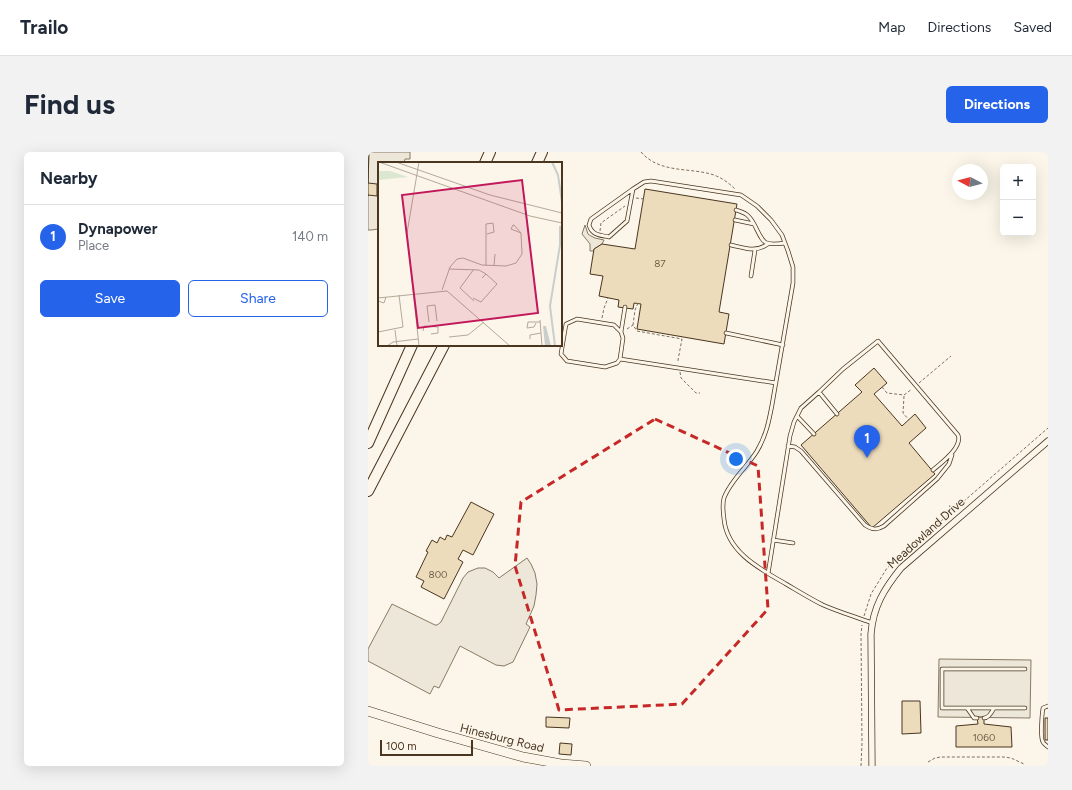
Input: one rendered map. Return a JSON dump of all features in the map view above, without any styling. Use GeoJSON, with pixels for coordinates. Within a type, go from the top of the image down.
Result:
{"type":"FeatureCollection","features":[{"type":"Feature","properties":{"kind":"highway"},"geometry":{"type":"LineString","coordinates":[[485,162],[490,152]]}},
{"type":"Feature","properties":{"kind":"highway"},"geometry":{"type":"LineString","coordinates":[[537,162],[542,152]]}},
{"type":"Feature","properties":{"kind":"highway"},"geometry":{"type":"LineString","coordinates":[[368,443],[412,346]]}},
{"type":"Feature","properties":{"kind":"highway"},"geometry":{"type":"LineString","coordinates":[[368,491],[443,346]]}},
{"type":"Feature","properties":{"kind":"main road","name":"Hinesburg Road"},"geometry":{"type":"LineString","coordinates":[[368,711],[438,734],[523,757],[561,764],[586,766]]}},
{"type":"Feature","properties":{"kind":"street","name":"Meadowland Drive"},"geometry":{"type":"LineString","coordinates":[[872,766],[871,634],[876,607],[881,597],[901,568],[1048,441]]}},
{"type":"Feature","properties":{"kind":"lane"},"geometry":{"type":"LineString","coordinates":[[633,189],[627,221],[609,237],[595,234],[590,230],[588,225],[591,219],[633,189],[644,182],[651,181],[741,195],[757,206],[771,220],[782,235],[793,267],[793,283],[769,422],[757,451],[729,488],[724,498],[722,509],[724,526],[732,542],[744,557],[768,574],[822,604],[872,623]]}},
{"type":"Feature","properties":{"kind":"lane"},"geometry":{"type":"LineString","coordinates":[[736,210],[749,216],[763,241],[768,244]]}},
{"type":"Feature","properties":{"kind":"lane"},"geometry":{"type":"LineString","coordinates":[[735,220],[754,224]]}},
{"type":"Feature","properties":{"kind":"lane"},"geometry":{"type":"LineString","coordinates":[[730,245],[755,250],[768,244],[785,243]]}},
{"type":"Feature","properties":{"kind":"lane"},"geometry":{"type":"LineString","coordinates":[[751,276],[755,250]]}},
{"type":"Feature","properties":{"kind":"lane"},"geometry":{"type":"LineString","coordinates":[[620,332],[625,308]]}},
{"type":"Feature","properties":{"kind":"lane"},"geometry":{"type":"LineString","coordinates":[[578,319],[601,323],[614,325],[623,338],[620,359],[617,363],[605,367],[567,361],[562,354],[566,324],[578,319]]}},
{"type":"Feature","properties":{"kind":"lane"},"geometry":{"type":"LineString","coordinates":[[726,333],[783,345]]}},
{"type":"Feature","properties":{"kind":"lane"},"geometry":{"type":"LineString","coordinates":[[768,574],[788,446],[794,422],[801,408],[843,369],[878,341],[960,438],[959,443],[953,451],[933,470]]}},
{"type":"Feature","properties":{"kind":"lane"},"geometry":{"type":"LineString","coordinates":[[620,359],[776,383]]}},
{"type":"Feature","properties":{"kind":"lane"},"geometry":{"type":"LineString","coordinates":[[819,392],[836,414]]}},
{"type":"Feature","properties":{"kind":"lane"},"geometry":{"type":"LineString","coordinates":[[797,416],[814,434]]}},
{"type":"Feature","properties":{"kind":"lane"},"geometry":{"type":"LineString","coordinates":[[788,446],[795,447],[801,451],[865,525],[875,529],[879,529],[884,526],[937,479],[949,464],[953,451]]}},
{"type":"Feature","properties":{"kind":"lane"},"geometry":{"type":"LineString","coordinates":[[774,540],[792,543]]}},
{"type":"Feature","properties":{"kind":"lane"},"geometry":{"type":"LineString","coordinates":[[1025,669],[942,669],[942,708],[1025,708]]}},
{"type":"Feature","properties":{"kind":"lane"},"geometry":{"type":"LineString","coordinates":[[1048,706],[1043,708],[1042,713],[1042,738],[1043,742],[1048,747]]}},
{"type":"Feature","properties":{"kind":"lane"},"geometry":{"type":"LineString","coordinates":[[967,708],[974,718],[977,718]]}},
{"type":"Feature","properties":{"kind":"lane"},"geometry":{"type":"LineString","coordinates":[[984,718],[989,716],[994,708]]}},
{"type":"Feature","properties":{"kind":"path"},"geometry":{"type":"LineString","coordinates":[[641,152],[652,161],[669,168],[714,175],[728,182],[741,195]]}},
{"type":"Feature","properties":{"kind":"path"},"geometry":{"type":"LineString","coordinates":[[601,224],[636,198],[644,199]]}},
{"type":"Feature","properties":{"kind":"path"},"geometry":{"type":"LineString","coordinates":[[601,323],[608,298]]}},
{"type":"Feature","properties":{"kind":"path"},"geometry":{"type":"LineString","coordinates":[[638,304],[635,310],[633,325],[637,331],[682,339],[678,360],[681,378],[696,393],[700,393]]}},
{"type":"Feature","properties":{"kind":"path"},"geometry":{"type":"LineString","coordinates":[[620,332],[633,325]]}},
{"type":"Feature","properties":{"kind":"path"},"geometry":{"type":"LineString","coordinates":[[904,395],[903,413],[909,420]]}},
{"type":"Feature","properties":{"kind":"path"},"geometry":{"type":"LineString","coordinates":[[861,766],[861,634],[865,610],[871,594],[887,568],[1048,428]]}},
{"type":"Feature","properties":{"kind":"path"},"geometry":{"type":"LineString","coordinates":[[928,762],[935,758],[941,757],[1004,757],[1011,758],[1024,764]]}},
{"type":"Feature","properties":{"kind":"highlighted area"},"geometry":{"type":"Polygon","coordinates":[[[655,419],[758,466],[768,609],[682,704],[559,710],[515,566],[521,502],[655,419]]]}},
{"type":"Feature","properties":{"kind":"shaded area"},"geometry":{"type":"Polygon","coordinates":[[[368,152],[410,152],[410,159],[405,159],[404,162],[378,162],[378,229],[368,230],[368,152]]]}},
{"type":"Feature","properties":{"kind":"shaded area"},"geometry":{"type":"Polygon","coordinates":[[[585,225],[588,234],[595,238],[604,240],[602,244],[594,249],[594,251],[590,251],[590,244],[582,234],[585,225]]]}},
{"type":"Feature","properties":{"kind":"shaded area"},"geometry":{"type":"Polygon","coordinates":[[[527,558],[535,573],[537,584],[536,595],[534,606],[526,624],[530,627],[513,662],[504,666],[496,665],[460,646],[439,688],[434,686],[430,694],[368,661],[368,649],[392,604],[437,625],[441,622],[463,578],[468,572],[478,568],[485,568],[493,572],[499,578],[527,558]]]}},
{"type":"Feature","properties":{"kind":"shaded area"},"geometry":{"type":"Polygon","coordinates":[[[939,659],[1031,660],[1030,718],[938,717],[939,659]]]}},
{"type":"Feature","properties":{"kind":"building"},"geometry":{"type":"Polygon","coordinates":[[[368,152],[369,152],[368,183],[368,152]]]}},
{"type":"Feature","properties":{"kind":"building"},"geometry":{"type":"Polygon","coordinates":[[[368,183],[377,184],[377,196],[368,195],[368,183]]]}},
{"type":"Feature","properties":{"kind":"building"},"geometry":{"type":"Polygon","coordinates":[[[645,189],[737,204],[719,312],[729,314],[724,344],[637,329],[641,304],[634,303],[633,309],[618,307],[619,300],[599,296],[603,276],[590,274],[594,249],[602,244],[635,249],[645,189]]]}},
{"type":"Feature","properties":{"kind":"building"},"geometry":{"type":"Polygon","coordinates":[[[874,368],[887,383],[874,394],[902,426],[915,414],[926,428],[909,443],[935,474],[872,528],[801,445],[862,392],[855,385],[874,368]]]}},
{"type":"Feature","properties":{"kind":"building"},"geometry":{"type":"Polygon","coordinates":[[[471,502],[494,514],[473,555],[463,550],[458,559],[463,562],[444,599],[421,587],[424,581],[416,577],[432,540],[437,543],[440,537],[445,540],[447,535],[452,537],[471,502]]]}},
{"type":"Feature","properties":{"kind":"building"},"geometry":{"type":"Polygon","coordinates":[[[902,701],[920,701],[921,733],[902,734],[902,701]]]}},
{"type":"Feature","properties":{"kind":"building"},"geometry":{"type":"Polygon","coordinates":[[[546,717],[570,718],[569,728],[546,727],[546,717]]]}},
{"type":"Feature","properties":{"kind":"building"},"geometry":{"type":"Polygon","coordinates":[[[977,717],[984,717],[984,724],[1011,727],[1012,747],[956,747],[956,726],[978,724],[977,717]]]}},
{"type":"Feature","properties":{"kind":"building"},"geometry":{"type":"Polygon","coordinates":[[[1045,718],[1048,718],[1048,740],[1045,740],[1045,718]]]}},
{"type":"Feature","properties":{"kind":"building"},"geometry":{"type":"Polygon","coordinates":[[[560,743],[572,744],[571,755],[559,754],[560,743]]]}},
{"type":"Feature","properties":{"kind":"place","name":"Dynapower"},"geometry":{"type":"Point","coordinates":[867,458]}}]}
